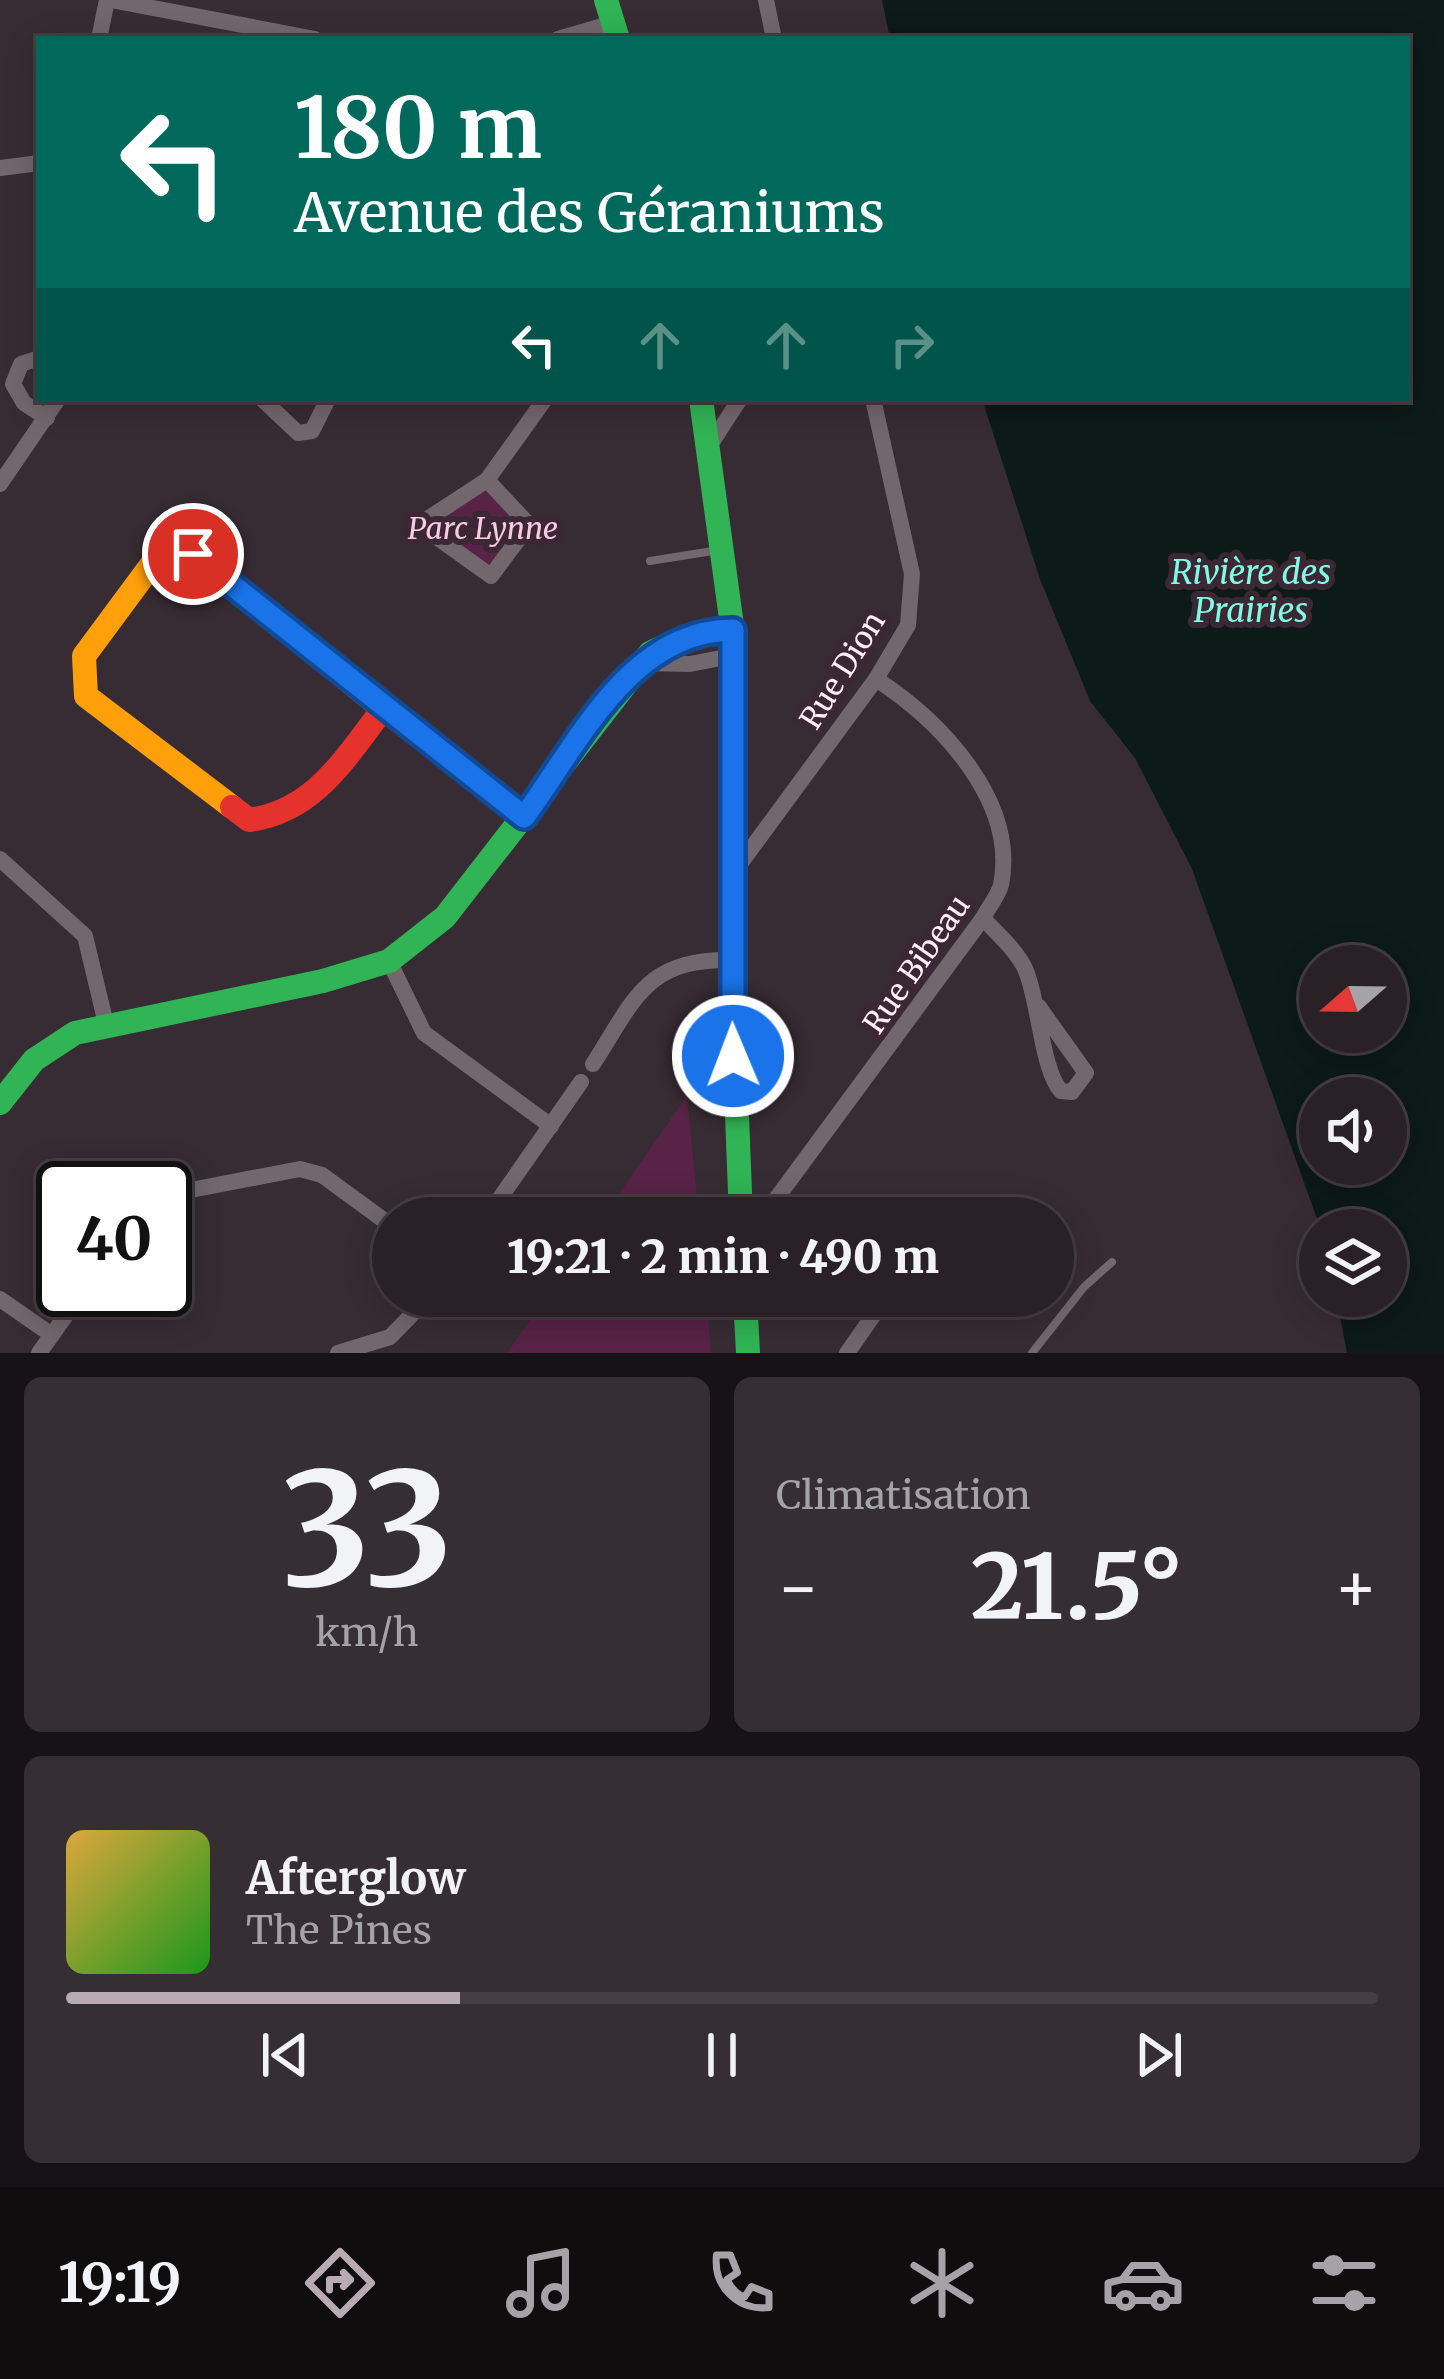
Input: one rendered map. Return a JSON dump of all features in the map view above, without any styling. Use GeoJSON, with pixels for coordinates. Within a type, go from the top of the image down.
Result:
{"type":"FeatureCollection","features":[{"type":"Feature","properties":{"kind":"street"},"geometry":{"type":"LineString","coordinates":[[100,36],[109,0],[299,36]]}},
{"type":"Feature","properties":{"kind":"street"},"geometry":{"type":"LineString","coordinates":[[766,0],[773,36]]}},
{"type":"Feature","properties":{"kind":"street"},"geometry":{"type":"LineString","coordinates":[[567,36],[612,21]]}},
{"type":"Feature","properties":{"kind":"street"},"geometry":{"type":"LineString","coordinates":[[0,169],[36,163]]}},
{"type":"Feature","properties":{"kind":"street"},"geometry":{"type":"LineString","coordinates":[[36,359],[21,364],[13,384],[24,404],[46,418]]}},
{"type":"Feature","properties":{"kind":"street"},"geometry":{"type":"LineString","coordinates":[[0,484],[56,402]]}},
{"type":"Feature","properties":{"kind":"street"},"geometry":{"type":"LineString","coordinates":[[265,402],[298,434],[312,431],[326,402]]}},
{"type":"Feature","properties":{"kind":"street"},"geometry":{"type":"LineString","coordinates":[[487,480],[530,525],[490,577],[428,531],[426,520],[487,480],[543,402]]}},
{"type":"Feature","properties":{"kind":"street"},"geometry":{"type":"LineString","coordinates":[[702,402],[734,642],[731,960],[740,1197]]}},
{"type":"Feature","properties":{"kind":"street"},"geometry":{"type":"LineString","coordinates":[[710,445],[738,402]]}},
{"type":"Feature","properties":{"kind":"street","name":"Rue Dion"},"geometry":{"type":"LineString","coordinates":[[733,873],[876,680],[908,625],[912,574],[874,402]]}},
{"type":"Feature","properties":{"kind":"street"},"geometry":{"type":"LineString","coordinates":[[383,709],[301,809],[280,819],[249,820],[86,696],[84,656],[155,560],[171,552],[193,554],[524,817]]}},
{"type":"Feature","properties":{"kind":"street"},"geometry":{"type":"LineString","coordinates":[[0,1103],[51,1046],[106,1024],[323,981],[388,961],[445,916],[650,653],[683,637],[734,642]]}},
{"type":"Feature","properties":{"kind":"street","name":"Rue Bibeau"},"geometry":{"type":"LineString","coordinates":[[777,1197],[983,918],[1001,886],[998,837],[965,757],[941,728],[876,680]]}},
{"type":"Feature","properties":{"kind":"street"},"geometry":{"type":"LineString","coordinates":[[0,859],[85,936],[106,1024]]}},
{"type":"Feature","properties":{"kind":"street"},"geometry":{"type":"LineString","coordinates":[[983,918],[1024,964],[1039,1007]]}},
{"type":"Feature","properties":{"kind":"street"},"geometry":{"type":"LineString","coordinates":[[593,1064],[655,974],[686,962],[731,960]]}},
{"type":"Feature","properties":{"kind":"street"},"geometry":{"type":"LineString","coordinates":[[388,961],[424,1033],[551,1126]]}},
{"type":"Feature","properties":{"kind":"street"},"geometry":{"type":"LineString","coordinates":[[501,1197],[581,1082]]}},
{"type":"Feature","properties":{"kind":"street"},"geometry":{"type":"LineString","coordinates":[[192,1190],[300,1169],[322,1175],[372,1212]]}},
{"type":"Feature","properties":{"kind":"street"},"geometry":{"type":"LineString","coordinates":[[0,1299],[52,1335]]}},
{"type":"Feature","properties":{"kind":"street"},"geometry":{"type":"LineString","coordinates":[[39,1353],[64,1317]]}},
{"type":"Feature","properties":{"kind":"street"},"geometry":{"type":"LineString","coordinates":[[338,1353],[390,1337],[410,1317]]}},
{"type":"Feature","properties":{"kind":"street"},"geometry":{"type":"LineString","coordinates":[[746,1317],[748,1353]]}},
{"type":"Feature","properties":{"kind":"street"},"geometry":{"type":"LineString","coordinates":[[847,1353],[872,1317]]}},
{"type":"Feature","properties":{"kind":"lane"},"geometry":{"type":"LineString","coordinates":[[650,561],[723,549]]}},
{"type":"Feature","properties":{"kind":"lane"},"geometry":{"type":"LineString","coordinates":[[1036,1352],[1084,1287],[1112,1262]]}},
{"type":"Feature","properties":{"kind":"green space","name":"Parc Lynne"},"geometry":{"type":"Polygon","coordinates":[[[486,490],[521,526],[489,569],[438,531],[436,522],[486,490]]]}},
{"type":"Feature","properties":{"kind":"green space"},"geometry":{"type":"Polygon","coordinates":[[[687,1096],[697,1197],[617,1197],[687,1096]]]}},
{"type":"Feature","properties":{"kind":"green space"},"geometry":{"type":"Polygon","coordinates":[[[532,1317],[708,1317],[711,1353],[507,1353],[532,1317]]]}},
{"type":"Feature","properties":{"kind":"water","name":"Rivière des Prairies"},"geometry":{"type":"Polygon","coordinates":[[[882,0],[1444,0],[1444,1353],[1347,1353],[1340,1317],[1407,1317],[1407,1209],[1313,1209],[1305,1185],[1407,1185],[1407,1077],[1299,1077],[1299,1168],[1192,869],[1135,758],[1090,701],[1040,579],[983,402],[1410,402],[1410,36],[889,36],[882,0]]]}},
{"type":"Feature","properties":{"kind":"traffic: fast"},"geometry":{"type":"LineString","coordinates":[[606,0],[617,36]]}},
{"type":"Feature","properties":{"kind":"traffic: fast"},"geometry":{"type":"LineString","coordinates":[[701,402],[736,655],[731,960],[740,1197]]}},
{"type":"Feature","properties":{"kind":"traffic: fast"},"geometry":{"type":"LineString","coordinates":[[0,1103],[34,1060],[75,1033],[323,981],[389,961],[445,917],[650,653],[683,637],[733,630]]}},
{"type":"Feature","properties":{"kind":"traffic: fast"},"geometry":{"type":"LineString","coordinates":[[746,1317],[748,1353]]}},
{"type":"Feature","properties":{"kind":"traffic: slow"},"geometry":{"type":"LineString","coordinates":[[232,807],[86,696],[84,656],[155,560],[171,552],[192,554],[383,709]]}},
{"type":"Feature","properties":{"kind":"traffic: jam"},"geometry":{"type":"LineString","coordinates":[[232,807],[249,820],[292,806],[326,780],[383,709],[524,817]]}},
{"type":"Feature","properties":{"kind":"route"},"geometry":{"type":"LineString","coordinates":[[193,554],[524,817],[623,682],[650,653],[683,637],[733,630],[733,1056]]}}]}
